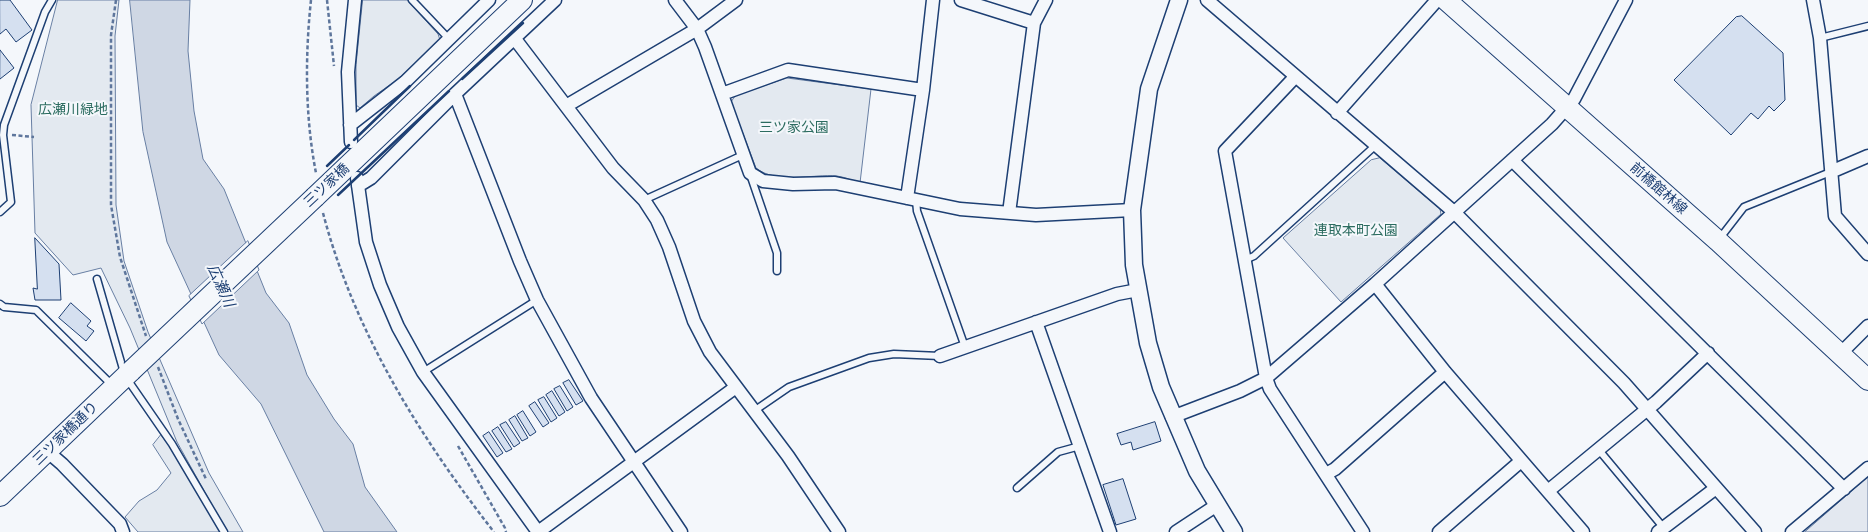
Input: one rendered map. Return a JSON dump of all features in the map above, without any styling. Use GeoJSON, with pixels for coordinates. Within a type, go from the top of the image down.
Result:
{"type":"FeatureCollection","features":[{"type":"Feature","properties":{"kind":"main road","name":"三ツ家橋"},"geometry":{"type":"LineString","coordinates":[[123,378],[522,0]]}},
{"type":"Feature","properties":{"kind":"main road","name":"前橋館林線"},"geometry":{"type":"LineString","coordinates":[[1446,0],[1718,241],[1868,380]]}},
{"type":"Feature","properties":{"kind":"main road","name":"三ツ家橋通り"},"geometry":{"type":"LineString","coordinates":[[0,496],[123,378]]}},
{"type":"Feature","properties":{"kind":"street"},"geometry":{"type":"LineString","coordinates":[[351,142],[348,72],[355,0]]}},
{"type":"Feature","properties":{"kind":"street"},"geometry":{"type":"LineString","coordinates":[[556,0],[516,39],[454,94],[371,178],[357,182],[366,242],[380,285],[398,326],[423,372],[538,532],[736,387]]}},
{"type":"Feature","properties":{"kind":"street"},"geometry":{"type":"LineString","coordinates":[[674,0],[697,29],[745,154],[750,173],[763,181],[793,184],[835,183],[960,209],[1009,213],[1036,215],[1132,210]]}},
{"type":"Feature","properties":{"kind":"street"},"geometry":{"type":"LineString","coordinates":[[566,106],[697,29],[736,0]]}},
{"type":"Feature","properties":{"kind":"street"},"geometry":{"type":"LineString","coordinates":[[912,199],[933,0]]}},
{"type":"Feature","properties":{"kind":"street"},"geometry":{"type":"LineString","coordinates":[[961,0],[1034,23]]}},
{"type":"Feature","properties":{"kind":"street"},"geometry":{"type":"LineString","coordinates":[[1009,213],[1034,23],[1046,0]]}},
{"type":"Feature","properties":{"kind":"street"},"geometry":{"type":"LineString","coordinates":[[1179,0],[1148,89],[1132,210],[1134,257],[1138,290],[1153,361],[1172,417],[1197,471],[1234,532]]}},
{"type":"Feature","properties":{"kind":"street"},"geometry":{"type":"LineString","coordinates":[[1207,0],[1454,212],[1647,409],[1755,532]]}},
{"type":"Feature","properties":{"kind":"street"},"geometry":{"type":"LineString","coordinates":[[1337,113],[1437,0]]}},
{"type":"Feature","properties":{"kind":"street"},"geometry":{"type":"LineString","coordinates":[[1172,417],[1240,391],[1266,378],[1375,284],[1512,160],[1567,108],[1580,88],[1626,0]]}},
{"type":"Feature","properties":{"kind":"street"},"geometry":{"type":"LineString","coordinates":[[1813,0],[1820,38],[1833,171],[1835,216],[1868,254]]}},
{"type":"Feature","properties":{"kind":"street"},"geometry":{"type":"LineString","coordinates":[[350,125],[405,82],[450,40],[486,1]]}},
{"type":"Feature","properties":{"kind":"street"},"geometry":{"type":"LineString","coordinates":[[516,39],[613,168],[644,200],[669,248],[694,321],[710,352],[839,532]]}},
{"type":"Feature","properties":{"kind":"street"},"geometry":{"type":"LineString","coordinates":[[722,94],[788,70],[923,90]]}},
{"type":"Feature","properties":{"kind":"street"},"geometry":{"type":"LineString","coordinates":[[1295,77],[1225,151],[1266,378],[1270,389],[1363,532]]}},
{"type":"Feature","properties":{"kind":"street"},"geometry":{"type":"LineString","coordinates":[[454,94],[537,300],[591,398],[681,532]]}},
{"type":"Feature","properties":{"kind":"street"},"geometry":{"type":"LineString","coordinates":[[1833,171],[1868,156]]}},
{"type":"Feature","properties":{"kind":"street"},"geometry":{"type":"LineString","coordinates":[[1512,160],[1844,489]]}},
{"type":"Feature","properties":{"kind":"street"},"geometry":{"type":"LineString","coordinates":[[1375,284],[1445,372],[1582,532]]}},
{"type":"Feature","properties":{"kind":"street"},"geometry":{"type":"LineString","coordinates":[[940,356],[1117,294],[1138,290]]}},
{"type":"Feature","properties":{"kind":"street"},"geometry":{"type":"LineString","coordinates":[[1036,322],[1110,532]]}},
{"type":"Feature","properties":{"kind":"street"},"geometry":{"type":"LineString","coordinates":[[1841,353],[1868,326]]}},
{"type":"Feature","properties":{"kind":"street"},"geometry":{"type":"LineString","coordinates":[[1548,491],[1647,409],[1708,353]]}},
{"type":"Feature","properties":{"kind":"street"},"geometry":{"type":"LineString","coordinates":[[1326,474],[1445,372]]}},
{"type":"Feature","properties":{"kind":"street"},"geometry":{"type":"LineString","coordinates":[[48,452],[120,524],[123,532]]}},
{"type":"Feature","properties":{"kind":"street"},"geometry":{"type":"LineString","coordinates":[[1439,532],[1521,460]]}},
{"type":"Feature","properties":{"kind":"street"},"geometry":{"type":"LineString","coordinates":[[1792,532],[1868,468]]}},
{"type":"Feature","properties":{"kind":"street"},"geometry":{"type":"LineString","coordinates":[[1661,530],[1716,488]]}},
{"type":"Feature","properties":{"kind":"street"},"geometry":{"type":"LineString","coordinates":[[1176,532],[1217,505]]}},
{"type":"Feature","properties":{"kind":"lane"},"geometry":{"type":"LineString","coordinates":[[0,212],[11,202],[3,134],[10,108],[52,0]]}},
{"type":"Feature","properties":{"kind":"lane"},"geometry":{"type":"LineString","coordinates":[[412,0],[450,40]]}},
{"type":"Feature","properties":{"kind":"lane"},"geometry":{"type":"LineString","coordinates":[[1820,38],[1868,26]]}},
{"type":"Feature","properties":{"kind":"lane"},"geometry":{"type":"LineString","coordinates":[[1245,260],[1254,256],[1376,145]]}},
{"type":"Feature","properties":{"kind":"lane"},"geometry":{"type":"LineString","coordinates":[[644,200],[745,154]]}},
{"type":"Feature","properties":{"kind":"lane"},"geometry":{"type":"LineString","coordinates":[[1718,241],[1744,207],[1833,171]]}},
{"type":"Feature","properties":{"kind":"lane"},"geometry":{"type":"LineString","coordinates":[[750,173],[777,253],[777,271]]}},
{"type":"Feature","properties":{"kind":"lane"},"geometry":{"type":"LineString","coordinates":[[912,199],[965,347]]}},
{"type":"Feature","properties":{"kind":"lane"},"geometry":{"type":"LineString","coordinates":[[97,279],[123,378]]}},
{"type":"Feature","properties":{"kind":"lane"},"geometry":{"type":"LineString","coordinates":[[423,372],[537,300]]}},
{"type":"Feature","properties":{"kind":"lane"},"geometry":{"type":"LineString","coordinates":[[0,304],[36,310],[123,378],[172,444],[224,532]]}},
{"type":"Feature","properties":{"kind":"lane"},"geometry":{"type":"LineString","coordinates":[[754,411],[789,387],[869,358],[894,354],[940,356]]}},
{"type":"Feature","properties":{"kind":"lane"},"geometry":{"type":"LineString","coordinates":[[1017,488],[1058,452],[1080,446]]}},
{"type":"Feature","properties":{"kind":"lane"},"geometry":{"type":"LineString","coordinates":[[1598,450],[1661,530]]}},
{"type":"Feature","properties":{"kind":"path"},"geometry":{"type":"LineString","coordinates":[[116,0],[112,36],[111,205],[120,257],[146,338]]}},
{"type":"Feature","properties":{"kind":"path"},"geometry":{"type":"LineString","coordinates":[[311,0],[308,77],[310,133],[318,195],[343,280],[364,329],[424,434],[494,532]]}},
{"type":"Feature","properties":{"kind":"path"},"geometry":{"type":"LineString","coordinates":[[327,0],[334,67]]}},
{"type":"Feature","properties":{"kind":"path"},"geometry":{"type":"LineString","coordinates":[[3,134],[34,137]]}},
{"type":"Feature","properties":{"kind":"path"},"geometry":{"type":"LineString","coordinates":[[156,363],[178,419],[209,486]]}},
{"type":"Feature","properties":{"kind":"path"},"geometry":{"type":"LineString","coordinates":[[456,441],[506,532]]}},
{"type":"Feature","properties":{"kind":"green space","name":"広瀬川緑地"},"geometry":{"type":"Polygon","coordinates":[[[58,0],[119,0],[115,36],[116,205],[124,261],[148,332],[209,473],[243,532],[227,532],[177,442],[130,328],[101,268],[73,275],[35,233],[31,105],[58,0]]]}},
{"type":"Feature","properties":{"kind":"green space"},"geometry":{"type":"Polygon","coordinates":[[[363,0],[407,0],[438,34],[440,40],[397,80],[360,108],[356,105],[356,65],[363,0]]]}},
{"type":"Feature","properties":{"kind":"green space","name":"三ツ家公園"},"geometry":{"type":"Polygon","coordinates":[[[787,78],[871,89],[860,183],[837,176],[773,176],[756,168],[731,102],[735,96],[787,78]]]}},
{"type":"Feature","properties":{"kind":"green space","name":"連取本町公園"},"geometry":{"type":"Polygon","coordinates":[[[1380,158],[1440,209],[1441,214],[1341,302],[1283,238],[1371,160],[1380,158]]]}},
{"type":"Feature","properties":{"kind":"green space"},"geometry":{"type":"Polygon","coordinates":[[[161,435],[221,532],[138,532],[125,517],[139,501],[157,490],[171,473],[153,445],[161,435]]]}},
{"type":"Feature","properties":{"kind":"shaded area"},"geometry":{"type":"Polygon","coordinates":[[[1868,477],[1868,532],[1805,532],[1868,477]]]}},
{"type":"Feature","properties":{"kind":"water","name":"広瀬川"},"geometry":{"type":"Polygon","coordinates":[[[130,0],[190,0],[188,51],[194,111],[203,159],[224,189],[266,293],[289,323],[307,375],[334,419],[353,444],[365,487],[397,532],[324,532],[261,404],[219,355],[167,242],[143,132],[130,0]]]}},
{"type":"Feature","properties":{"kind":"pier"},"geometry":{"type":"Polygon","coordinates":[[[248,241],[259,270],[202,324],[189,296],[248,241]]]}},
{"type":"Feature","properties":{"kind":"building"},"geometry":{"type":"Polygon","coordinates":[[[0,0],[10,0],[32,30],[16,42],[6,29],[0,34],[0,0]]]}},
{"type":"Feature","properties":{"kind":"building"},"geometry":{"type":"Polygon","coordinates":[[[1742,16],[1783,53],[1785,100],[1774,111],[1769,106],[1758,119],[1751,113],[1731,135],[1674,80],[1736,17],[1742,16]]]}},
{"type":"Feature","properties":{"kind":"building"},"geometry":{"type":"Polygon","coordinates":[[[0,50],[14,68],[0,79],[0,50]]]}},
{"type":"Feature","properties":{"kind":"building"},"geometry":{"type":"Polygon","coordinates":[[[35,238],[59,264],[61,300],[35,300],[33,288],[37,289],[35,238]]]}},
{"type":"Feature","properties":{"kind":"building"},"geometry":{"type":"Polygon","coordinates":[[[71,303],[91,321],[87,326],[94,331],[86,341],[59,318],[71,303]]]}},
{"type":"Feature","properties":{"kind":"building"},"geometry":{"type":"Polygon","coordinates":[[[569,380],[583,401],[576,405],[563,383],[569,380]]]}},
{"type":"Feature","properties":{"kind":"building"},"geometry":{"type":"Polygon","coordinates":[[[560,386],[573,407],[567,411],[554,389],[560,386]]]}},
{"type":"Feature","properties":{"kind":"building"},"geometry":{"type":"Polygon","coordinates":[[[552,391],[565,412],[559,416],[546,395],[552,391]]]}},
{"type":"Feature","properties":{"kind":"building"},"geometry":{"type":"Polygon","coordinates":[[[544,397],[557,418],[551,422],[538,400],[544,397]]]}},
{"type":"Feature","properties":{"kind":"building"},"geometry":{"type":"Polygon","coordinates":[[[535,402],[549,423],[543,427],[529,406],[535,402]]]}},
{"type":"Feature","properties":{"kind":"building"},"geometry":{"type":"Polygon","coordinates":[[[523,411],[536,432],[530,436],[517,415],[523,411]]]}},
{"type":"Feature","properties":{"kind":"building"},"geometry":{"type":"Polygon","coordinates":[[[515,416],[528,438],[522,441],[509,420],[515,416]]]}},
{"type":"Feature","properties":{"kind":"building"},"geometry":{"type":"Polygon","coordinates":[[[506,422],[520,443],[514,447],[500,425],[506,422]]]}},
{"type":"Feature","properties":{"kind":"building"},"geometry":{"type":"Polygon","coordinates":[[[1155,422],[1161,441],[1133,450],[1131,442],[1121,445],[1117,434],[1155,422]]]}},
{"type":"Feature","properties":{"kind":"building"},"geometry":{"type":"Polygon","coordinates":[[[498,427],[512,449],[506,452],[492,431],[498,427]]]}},
{"type":"Feature","properties":{"kind":"building"},"geometry":{"type":"Polygon","coordinates":[[[489,432],[503,453],[497,457],[483,436],[489,432]]]}},
{"type":"Feature","properties":{"kind":"building"},"geometry":{"type":"Polygon","coordinates":[[[1123,479],[1136,519],[1116,525],[1103,485],[1123,479]]]}},
{"type":"Feature","properties":{"kind":"wall"},"geometry":{"type":"LineString","coordinates":[[462,79],[523,23]]}},
{"type":"Feature","properties":{"kind":"wall"},"geometry":{"type":"LineString","coordinates":[[354,140],[410,86]]}},
{"type":"Feature","properties":{"kind":"wall"},"geometry":{"type":"LineString","coordinates":[[338,195],[449,91]]}},
{"type":"Feature","properties":{"kind":"wall"},"geometry":{"type":"LineString","coordinates":[[327,166],[349,145]]}}]}
